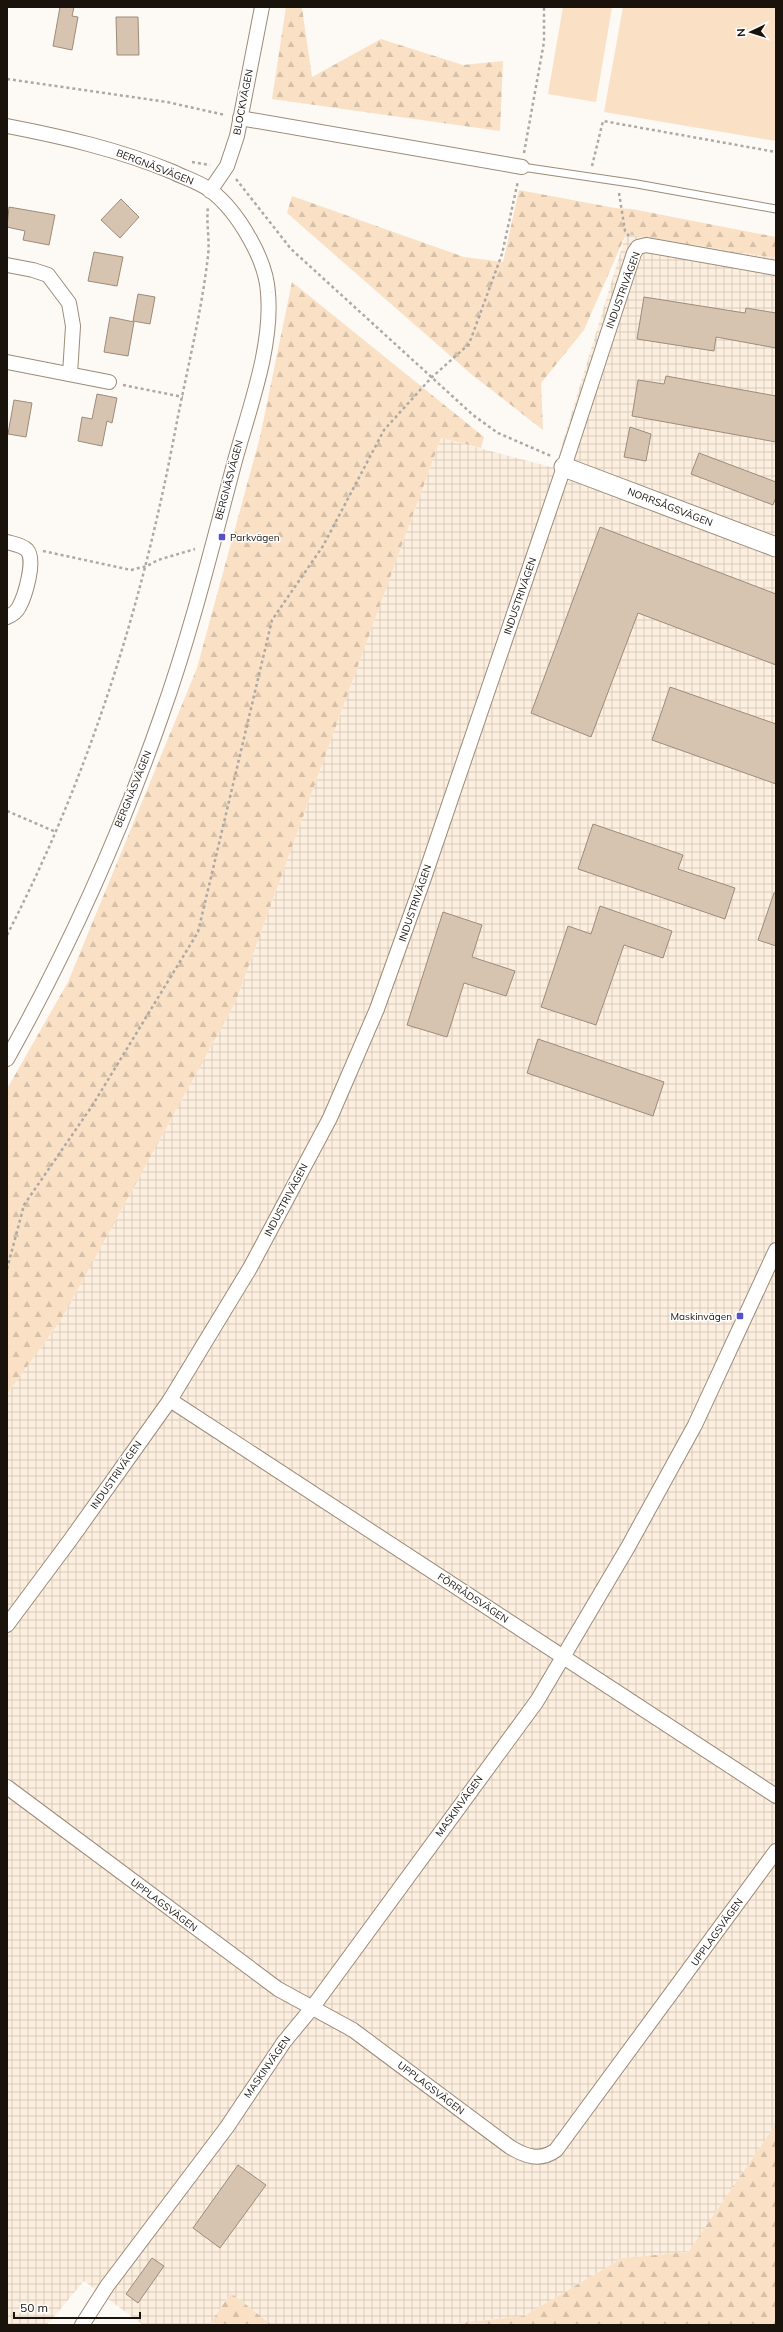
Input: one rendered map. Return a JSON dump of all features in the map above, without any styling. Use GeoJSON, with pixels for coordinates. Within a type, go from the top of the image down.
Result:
{"type":"FeatureCollection","features":[{"type":"Feature","properties":{"kind":"street","name":"BLOCKVÄGEN"},"geometry":{"type":"LineString","coordinates":[[210,190],[232,154],[262,7]]}},
{"type":"Feature","properties":{"kind":"street"},"geometry":{"type":"LineString","coordinates":[[240,118],[522,168]]}},
{"type":"Feature","properties":{"kind":"street","name":"BERGNÄSVÄGEN"},"geometry":{"type":"LineString","coordinates":[[7,126],[77,140],[118,152],[156,165],[210,190],[232,212],[249,237],[260,260],[268,294],[266,340],[258,373],[212,548],[161,717],[131,796],[62,955],[7,1059]]}},
{"type":"Feature","properties":{"kind":"street","name":"INDUSTRIVÄGEN"},"geometry":{"type":"LineString","coordinates":[[7,1625],[71,1539],[170,1400],[250,1268],[330,1118],[378,1009],[564,467],[634,253],[638,247],[646,245],[776,268]]}},
{"type":"Feature","properties":{"kind":"street"},"geometry":{"type":"LineString","coordinates":[[7,264],[48,275],[69,303],[73,326],[70,374]]}},
{"type":"Feature","properties":{"kind":"street"},"geometry":{"type":"LineString","coordinates":[[7,362],[109,382]]}},
{"type":"Feature","properties":{"kind":"street","name":"NORRSÅGSVÄGEN"},"geometry":{"type":"LineString","coordinates":[[564,467],[776,547]]}},
{"type":"Feature","properties":{"kind":"street"},"geometry":{"type":"LineString","coordinates":[[7,542],[22,546],[28,551],[31,558],[29,577],[19,607],[14,614],[7,617]]}},
{"type":"Feature","properties":{"kind":"street","name":"MASKINVÄGEN"},"geometry":{"type":"LineString","coordinates":[[82,2325],[107,2286],[227,2127],[284,2042],[312,2008],[537,1701],[644,1517],[695,1424],[776,1250]]}},
{"type":"Feature","properties":{"kind":"street","name":"FÖRRÅDSVÄGEN"},"geometry":{"type":"LineString","coordinates":[[170,1400],[776,1796]]}},
{"type":"Feature","properties":{"kind":"street","name":"UPPLAGSVÄGEN"},"geometry":{"type":"LineString","coordinates":[[7,1787],[278,1989],[353,2030],[510,2146],[529,2156],[543,2157],[556,2150],[776,1851]]}},
{"type":"Feature","properties":{"kind":"lane"},"geometry":{"type":"LineString","coordinates":[[522,168],[616,180],[776,209]]}},
{"type":"Feature","properties":{"kind":"path"},"geometry":{"type":"LineString","coordinates":[[7,1269],[24,1205],[92,1106],[198,932],[272,620],[323,546],[384,430],[431,378],[469,344],[502,254],[522,168],[544,42],[544,7]]}},
{"type":"Feature","properties":{"kind":"path"},"geometry":{"type":"LineString","coordinates":[[7,79],[167,102],[240,118]]}},
{"type":"Feature","properties":{"kind":"path"},"geometry":{"type":"LineString","coordinates":[[590,177],[603,121],[776,152]]}},
{"type":"Feature","properties":{"kind":"path"},"geometry":{"type":"LineString","coordinates":[[187,162],[208,164],[238,179],[275,232],[291,249],[431,378],[473,415],[498,433],[552,456],[564,467]]}},
{"type":"Feature","properties":{"kind":"path"},"geometry":{"type":"LineString","coordinates":[[616,180],[625,231],[638,247]]}},
{"type":"Feature","properties":{"kind":"path"},"geometry":{"type":"LineString","coordinates":[[7,935],[56,832],[83,764],[114,678],[146,566],[183,397],[208,256],[207,216],[210,190]]}},
{"type":"Feature","properties":{"kind":"path"},"geometry":{"type":"LineString","coordinates":[[109,382],[183,397]]}},
{"type":"Feature","properties":{"kind":"path"},"geometry":{"type":"LineString","coordinates":[[31,558],[45,550],[128,570],[146,566],[158,560],[186,551],[212,548]]}},
{"type":"Feature","properties":{"kind":"path"},"geometry":{"type":"LineString","coordinates":[[7,810],[56,832]]}},
{"type":"Feature","properties":{"kind":"shaded area"},"geometry":{"type":"Polygon","coordinates":[[[626,234],[776,258],[776,2124],[688,2252],[622,2258],[524,2316],[441,2325],[272,2325],[231,2293],[209,2325],[143,2325],[84,2281],[47,2325],[8,2325],[7,1394],[61,1320],[236,1001],[441,438],[555,468],[626,234]]]}},
{"type":"Feature","properties":{"kind":"green space"},"geometry":{"type":"Polygon","coordinates":[[[286,7],[302,8],[312,77],[381,39],[463,65],[503,61],[500,131],[272,99],[286,7]]]}},
{"type":"Feature","properties":{"kind":"green space"},"geometry":{"type":"Polygon","coordinates":[[[563,7],[612,7],[596,102],[548,94],[563,7]]]}},
{"type":"Feature","properties":{"kind":"green space"},"geometry":{"type":"Polygon","coordinates":[[[623,7],[776,7],[776,141],[604,112],[623,7]]]}},
{"type":"Feature","properties":{"kind":"green space"},"geometry":{"type":"Polygon","coordinates":[[[519,190],[615,208],[632,209],[776,237],[776,258],[626,234],[584,330],[541,383],[543,430],[471,374],[287,213],[292,196],[464,257],[503,262],[519,190]]]}},
{"type":"Feature","properties":{"kind":"green space"},"geometry":{"type":"Polygon","coordinates":[[[292,282],[484,437],[481,448],[441,438],[236,1001],[61,1320],[7,1394],[7,1089],[68,982],[197,668],[260,437],[292,282]]]}},
{"type":"Feature","properties":{"kind":"green space"},"geometry":{"type":"Polygon","coordinates":[[[776,2124],[776,2325],[441,2325],[524,2316],[622,2258],[688,2252],[776,2124]]]}},
{"type":"Feature","properties":{"kind":"green space"},"geometry":{"type":"Polygon","coordinates":[[[231,2293],[272,2325],[209,2325],[231,2293]]]}},
{"type":"Feature","properties":{"kind":"building"},"geometry":{"type":"Polygon","coordinates":[[[60,7],[74,7],[72,16],[78,17],[72,50],[53,46],[60,7]]]}},
{"type":"Feature","properties":{"kind":"building"},"geometry":{"type":"Polygon","coordinates":[[[116,17],[138,17],[139,55],[117,55],[116,17]]]}},
{"type":"Feature","properties":{"kind":"building"},"geometry":{"type":"Polygon","coordinates":[[[121,199],[139,217],[120,238],[101,220],[121,199]]]}},
{"type":"Feature","properties":{"kind":"building"},"geometry":{"type":"Polygon","coordinates":[[[9,207],[55,215],[49,245],[23,240],[25,231],[7,227],[9,207]]]}},
{"type":"Feature","properties":{"kind":"building"},"geometry":{"type":"Polygon","coordinates":[[[94,252],[123,257],[117,286],[88,281],[94,252]]]}},
{"type":"Feature","properties":{"kind":"building"},"geometry":{"type":"Polygon","coordinates":[[[138,294],[155,297],[150,324],[133,321],[138,294]]]}},
{"type":"Feature","properties":{"kind":"building"},"geometry":{"type":"Polygon","coordinates":[[[644,297],[745,313],[746,308],[776,313],[776,348],[716,337],[714,351],[637,339],[644,297]]]}},
{"type":"Feature","properties":{"kind":"building"},"geometry":{"type":"Polygon","coordinates":[[[110,317],[134,322],[128,356],[104,352],[110,317]]]}},
{"type":"Feature","properties":{"kind":"building"},"geometry":{"type":"Polygon","coordinates":[[[666,376],[776,396],[776,442],[632,416],[638,380],[664,384],[666,376]]]}},
{"type":"Feature","properties":{"kind":"building"},"geometry":{"type":"Polygon","coordinates":[[[97,394],[117,398],[112,423],[107,421],[102,446],[78,441],[82,417],[92,419],[97,394]]]}},
{"type":"Feature","properties":{"kind":"building"},"geometry":{"type":"Polygon","coordinates":[[[14,400],[32,403],[26,437],[8,434],[14,400]]]}},
{"type":"Feature","properties":{"kind":"building"},"geometry":{"type":"Polygon","coordinates":[[[630,427],[651,434],[646,461],[624,457],[630,427]]]}},
{"type":"Feature","properties":{"kind":"building"},"geometry":{"type":"Polygon","coordinates":[[[699,453],[776,482],[776,497],[773,505],[691,474],[699,453]]]}},
{"type":"Feature","properties":{"kind":"building"},"geometry":{"type":"Polygon","coordinates":[[[600,527],[776,594],[776,665],[638,613],[591,737],[531,713],[600,527]]]}},
{"type":"Feature","properties":{"kind":"building"},"geometry":{"type":"Polygon","coordinates":[[[670,687],[776,724],[776,784],[652,740],[670,687]]]}},
{"type":"Feature","properties":{"kind":"building"},"geometry":{"type":"Polygon","coordinates":[[[593,824],[683,855],[678,869],[735,888],[725,919],[578,869],[593,824]]]}},
{"type":"Feature","properties":{"kind":"building"},"geometry":{"type":"Polygon","coordinates":[[[774,893],[776,893],[776,946],[758,940],[774,893]]]}},
{"type":"Feature","properties":{"kind":"building"},"geometry":{"type":"Polygon","coordinates":[[[600,906],[672,931],[663,958],[624,945],[596,1025],[541,1007],[568,926],[591,934],[600,906]]]}},
{"type":"Feature","properties":{"kind":"building"},"geometry":{"type":"Polygon","coordinates":[[[443,912],[482,925],[472,957],[515,971],[506,996],[464,983],[447,1037],[407,1025],[443,912]]]}},
{"type":"Feature","properties":{"kind":"building"},"geometry":{"type":"Polygon","coordinates":[[[538,1039],[664,1082],[653,1116],[527,1073],[538,1039]]]}},
{"type":"Feature","properties":{"kind":"building"},"geometry":{"type":"Polygon","coordinates":[[[238,2165],[266,2185],[220,2248],[193,2228],[238,2165]]]}},
{"type":"Feature","properties":{"kind":"building"},"geometry":{"type":"Polygon","coordinates":[[[152,2258],[164,2266],[138,2303],[126,2294],[152,2258]]]}},
{"type":"Feature","properties":{"kind":"place","name":"Parkvägen"},"geometry":{"type":"Point","coordinates":[222,537]}},
{"type":"Feature","properties":{"kind":"place","name":"Maskinvägen"},"geometry":{"type":"Point","coordinates":[740,1316]}}]}
